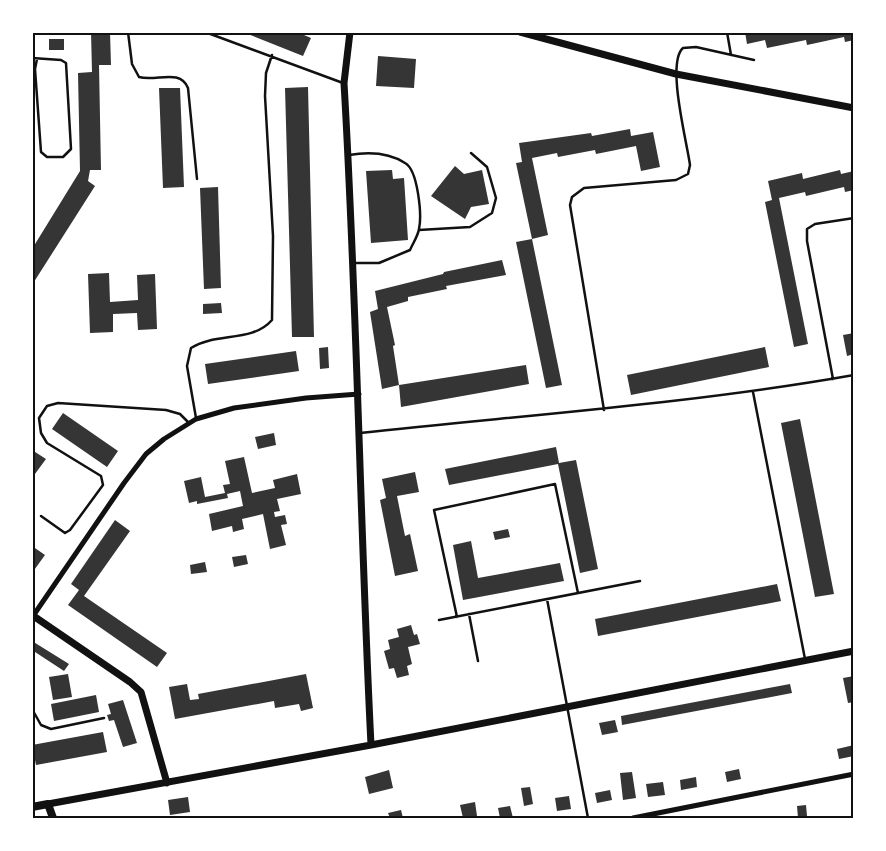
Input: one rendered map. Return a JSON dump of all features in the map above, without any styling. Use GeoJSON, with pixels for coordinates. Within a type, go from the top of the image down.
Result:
{"type":"FeatureCollection","features":[{"type":"Feature","properties":{"kind":"main road"},"geometry":{"type":"LineString","coordinates":[[32,807],[48,804],[53,818]]}},
{"type":"Feature","properties":{"kind":"street"},"geometry":{"type":"LineString","coordinates":[[350,32],[344,83],[349,155],[359,394],[362,577],[371,745]]}},
{"type":"Feature","properties":{"kind":"street"},"geometry":{"type":"LineString","coordinates":[[520,32],[676,74],[854,108]]}},
{"type":"Feature","properties":{"kind":"street"},"geometry":{"type":"LineString","coordinates":[[167,783],[141,692],[130,682],[33,616],[146,454],[164,439],[196,419],[234,408],[306,398],[359,394]]}},
{"type":"Feature","properties":{"kind":"street"},"geometry":{"type":"LineString","coordinates":[[48,804],[371,745],[854,650]]}},
{"type":"Feature","properties":{"kind":"street"},"geometry":{"type":"LineString","coordinates":[[633,818],[854,774]]}},
{"type":"Feature","properties":{"kind":"lane"},"geometry":{"type":"LineString","coordinates":[[128,32],[132,64],[139,77],[180,76],[186,81],[197,179]]}},
{"type":"Feature","properties":{"kind":"lane"},"geometry":{"type":"LineString","coordinates":[[205,32],[344,83]]}},
{"type":"Feature","properties":{"kind":"lane"},"geometry":{"type":"LineString","coordinates":[[727,32],[731,55]]}},
{"type":"Feature","properties":{"kind":"lane"},"geometry":{"type":"LineString","coordinates":[[604,410],[570,205],[572,197],[584,188],[676,180],[688,174],[690,164],[676,74],[680,50],[686,46],[754,60]]}},
{"type":"Feature","properties":{"kind":"lane"},"geometry":{"type":"LineString","coordinates":[[196,419],[187,366],[191,348],[215,339],[260,331],[272,320],[273,236],[264,96],[266,73],[272,55]]}},
{"type":"Feature","properties":{"kind":"lane"},"geometry":{"type":"LineString","coordinates":[[32,58],[38,60],[62,60],[67,65],[72,149],[63,157],[47,157],[40,152],[36,68],[38,60]]}},
{"type":"Feature","properties":{"kind":"lane"},"geometry":{"type":"LineString","coordinates":[[349,155],[367,152],[390,156],[407,163],[414,178],[420,207],[419,230],[410,250],[379,263],[353,263]]}},
{"type":"Feature","properties":{"kind":"lane"},"geometry":{"type":"LineString","coordinates":[[419,230],[470,227],[492,213],[496,198],[487,167],[471,153]]}},
{"type":"Feature","properties":{"kind":"lane"},"geometry":{"type":"LineString","coordinates":[[833,379],[807,240],[807,229],[815,224],[854,218]]}},
{"type":"Feature","properties":{"kind":"lane"},"geometry":{"type":"LineString","coordinates":[[360,433],[604,410],[753,392],[854,376]]}},
{"type":"Feature","properties":{"kind":"lane"},"geometry":{"type":"LineString","coordinates":[[753,392],[805,660]]}},
{"type":"Feature","properties":{"kind":"lane"},"geometry":{"type":"LineString","coordinates":[[41,516],[65,533],[70,530],[103,484],[101,476],[47,443],[42,433],[39,418],[47,406],[58,403],[166,410],[180,414],[189,423]]}},
{"type":"Feature","properties":{"kind":"lane"},"geometry":{"type":"LineString","coordinates":[[457,616],[434,510],[555,484],[578,593]]}},
{"type":"Feature","properties":{"kind":"lane"},"geometry":{"type":"LineString","coordinates":[[439,620],[640,581]]}},
{"type":"Feature","properties":{"kind":"lane"},"geometry":{"type":"LineString","coordinates":[[547,599],[588,818]]}},
{"type":"Feature","properties":{"kind":"lane"},"geometry":{"type":"LineString","coordinates":[[469,614],[478,661]]}},
{"type":"Feature","properties":{"kind":"lane"},"geometry":{"type":"LineString","coordinates":[[32,709],[41,724],[51,729],[104,718]]}},
{"type":"Feature","properties":{"kind":"building"},"geometry":{"type":"Polygon","coordinates":[[[91,32],[110,32],[111,65],[99,65],[101,170],[90,170],[88,181],[95,186],[32,285],[32,249],[80,171],[78,73],[92,72],[91,32]]]}},
{"type":"Feature","properties":{"kind":"building"},"geometry":{"type":"Polygon","coordinates":[[[243,32],[297,32],[311,38],[303,56],[243,32]]]}},
{"type":"Feature","properties":{"kind":"building"},"geometry":{"type":"Polygon","coordinates":[[[745,32],[854,32],[854,40],[845,42],[844,37],[807,45],[806,40],[767,48],[765,40],[747,44],[745,32]]]}},
{"type":"Feature","properties":{"kind":"building"},"geometry":{"type":"Polygon","coordinates":[[[49,39],[64,39],[64,50],[49,50],[49,39]]]}},
{"type":"Feature","properties":{"kind":"building"},"geometry":{"type":"Polygon","coordinates":[[[378,56],[416,59],[414,88],[376,86],[378,56]]]}},
{"type":"Feature","properties":{"kind":"building"},"geometry":{"type":"Polygon","coordinates":[[[308,87],[314,337],[292,337],[285,88],[308,87]]]}},
{"type":"Feature","properties":{"kind":"building"},"geometry":{"type":"Polygon","coordinates":[[[159,88],[180,88],[184,187],[163,188],[159,88]]]}},
{"type":"Feature","properties":{"kind":"building"},"geometry":{"type":"Polygon","coordinates":[[[630,129],[631,136],[653,132],[660,167],[641,171],[636,146],[596,154],[595,150],[558,157],[557,153],[532,158],[548,235],[532,239],[516,163],[522,162],[519,143],[591,133],[592,136],[630,129]]]}},
{"type":"Feature","properties":{"kind":"building"},"geometry":{"type":"Polygon","coordinates":[[[455,166],[464,174],[482,170],[489,204],[471,207],[465,219],[431,196],[455,166]]]}},
{"type":"Feature","properties":{"kind":"building"},"geometry":{"type":"Polygon","coordinates":[[[392,170],[393,179],[404,178],[408,240],[371,243],[366,171],[392,170]]]}},
{"type":"Feature","properties":{"kind":"building"},"geometry":{"type":"Polygon","coordinates":[[[840,170],[841,174],[854,171],[854,190],[845,192],[844,187],[806,196],[805,192],[779,198],[808,344],[794,347],[765,202],[772,200],[768,181],[802,173],[803,179],[840,170]]]}},
{"type":"Feature","properties":{"kind":"building"},"geometry":{"type":"Polygon","coordinates":[[[218,187],[221,288],[204,289],[200,188],[218,187]]]}},
{"type":"Feature","properties":{"kind":"building"},"geometry":{"type":"Polygon","coordinates":[[[532,239],[562,385],[546,388],[516,242],[532,239]]]}},
{"type":"Feature","properties":{"kind":"building"},"geometry":{"type":"Polygon","coordinates":[[[502,260],[506,275],[446,286],[447,289],[408,297],[408,301],[387,307],[395,345],[393,346],[399,385],[382,389],[370,312],[378,309],[375,291],[443,274],[444,272],[502,260]]]}},
{"type":"Feature","properties":{"kind":"building"},"geometry":{"type":"Polygon","coordinates":[[[109,273],[110,302],[138,300],[137,275],[155,274],[157,329],[138,330],[137,313],[113,314],[113,332],[90,333],[88,274],[109,273]]]}},
{"type":"Feature","properties":{"kind":"building"},"geometry":{"type":"Polygon","coordinates":[[[221,303],[222,313],[203,314],[203,304],[221,303]]]}},
{"type":"Feature","properties":{"kind":"building"},"geometry":{"type":"Polygon","coordinates":[[[854,333],[854,354],[847,356],[843,335],[854,333]]]}},
{"type":"Feature","properties":{"kind":"building"},"geometry":{"type":"Polygon","coordinates":[[[328,347],[329,368],[320,369],[319,348],[328,347]]]}},
{"type":"Feature","properties":{"kind":"building"},"geometry":{"type":"Polygon","coordinates":[[[765,347],[769,367],[631,395],[627,375],[765,347]]]}},
{"type":"Feature","properties":{"kind":"building"},"geometry":{"type":"Polygon","coordinates":[[[296,351],[299,371],[208,384],[205,364],[296,351]]]}},
{"type":"Feature","properties":{"kind":"building"},"geometry":{"type":"Polygon","coordinates":[[[526,365],[529,384],[401,407],[399,385],[526,365]]]}},
{"type":"Feature","properties":{"kind":"building"},"geometry":{"type":"Polygon","coordinates":[[[63,413],[118,451],[107,467],[52,429],[63,413]]]}},
{"type":"Feature","properties":{"kind":"building"},"geometry":{"type":"Polygon","coordinates":[[[800,419],[834,594],[815,597],[781,423],[800,419]]]}},
{"type":"Feature","properties":{"kind":"building"},"geometry":{"type":"Polygon","coordinates":[[[274,433],[276,445],[258,449],[255,437],[274,433]]]}},
{"type":"Feature","properties":{"kind":"building"},"geometry":{"type":"Polygon","coordinates":[[[556,447],[559,463],[576,460],[598,569],[580,573],[558,464],[449,485],[445,469],[556,447]]]}},
{"type":"Feature","properties":{"kind":"building"},"geometry":{"type":"Polygon","coordinates":[[[32,450],[46,459],[32,478],[32,450]]]}},
{"type":"Feature","properties":{"kind":"building"},"geometry":{"type":"Polygon","coordinates":[[[244,457],[252,493],[275,488],[273,480],[297,474],[301,494],[277,499],[280,511],[274,512],[275,517],[285,515],[287,524],[281,525],[286,545],[270,549],[263,514],[242,519],[244,529],[233,532],[232,526],[212,531],[209,514],[243,506],[240,491],[227,494],[228,498],[197,504],[197,501],[189,503],[184,481],[201,477],[205,497],[225,493],[223,485],[230,484],[225,461],[244,457]]]}},
{"type":"Feature","properties":{"kind":"building"},"geometry":{"type":"Polygon","coordinates":[[[415,472],[419,492],[397,496],[405,536],[410,534],[418,571],[395,576],[380,500],[386,498],[382,479],[415,472]]]}},
{"type":"Feature","properties":{"kind":"building"},"geometry":{"type":"Polygon","coordinates":[[[115,520],[130,531],[84,596],[167,653],[157,667],[68,605],[79,590],[71,584],[115,520]]]}},
{"type":"Feature","properties":{"kind":"building"},"geometry":{"type":"Polygon","coordinates":[[[508,529],[510,537],[495,540],[493,532],[508,529]]]}},
{"type":"Feature","properties":{"kind":"building"},"geometry":{"type":"Polygon","coordinates":[[[471,541],[478,578],[560,563],[564,581],[463,600],[453,545],[471,541]]]}},
{"type":"Feature","properties":{"kind":"building"},"geometry":{"type":"Polygon","coordinates":[[[32,546],[45,555],[32,573],[32,546]]]}},
{"type":"Feature","properties":{"kind":"building"},"geometry":{"type":"Polygon","coordinates":[[[246,555],[248,564],[234,567],[232,557],[246,555]]]}},
{"type":"Feature","properties":{"kind":"building"},"geometry":{"type":"Polygon","coordinates":[[[205,562],[207,572],[191,574],[190,565],[205,562]]]}},
{"type":"Feature","properties":{"kind":"building"},"geometry":{"type":"Polygon","coordinates":[[[777,584],[781,601],[598,636],[595,619],[777,584]]]}},
{"type":"Feature","properties":{"kind":"building"},"geometry":{"type":"Polygon","coordinates":[[[411,625],[414,635],[417,634],[420,644],[408,647],[412,664],[407,666],[409,675],[397,678],[394,668],[389,669],[384,651],[390,649],[388,640],[399,637],[397,629],[411,625]]]}},
{"type":"Feature","properties":{"kind":"building"},"geometry":{"type":"Polygon","coordinates":[[[32,641],[69,664],[64,671],[32,650],[32,641]]]}},
{"type":"Feature","properties":{"kind":"building"},"geometry":{"type":"Polygon","coordinates":[[[68,674],[72,697],[53,700],[49,677],[68,674]]]}},
{"type":"Feature","properties":{"kind":"building"},"geometry":{"type":"Polygon","coordinates":[[[306,674],[313,708],[301,711],[299,704],[275,708],[274,701],[175,719],[169,687],[187,684],[190,700],[199,699],[198,694],[306,674]]]}},
{"type":"Feature","properties":{"kind":"building"},"geometry":{"type":"Polygon","coordinates":[[[854,676],[854,702],[848,703],[843,678],[854,676]]]}},
{"type":"Feature","properties":{"kind":"building"},"geometry":{"type":"Polygon","coordinates":[[[790,684],[792,693],[622,725],[621,716],[790,684]]]}},
{"type":"Feature","properties":{"kind":"building"},"geometry":{"type":"Polygon","coordinates":[[[96,695],[99,712],[54,721],[51,704],[96,695]]]}},
{"type":"Feature","properties":{"kind":"building"},"geometry":{"type":"Polygon","coordinates":[[[123,700],[137,743],[123,747],[114,720],[109,721],[107,715],[111,714],[108,704],[123,700]]]}},
{"type":"Feature","properties":{"kind":"building"},"geometry":{"type":"Polygon","coordinates":[[[615,720],[618,732],[602,735],[599,723],[615,720]]]}},
{"type":"Feature","properties":{"kind":"building"},"geometry":{"type":"Polygon","coordinates":[[[103,732],[107,752],[36,765],[32,745],[103,732]]]}},
{"type":"Feature","properties":{"kind":"building"},"geometry":{"type":"Polygon","coordinates":[[[854,745],[854,756],[839,759],[837,749],[854,745]]]}},
{"type":"Feature","properties":{"kind":"building"},"geometry":{"type":"Polygon","coordinates":[[[739,769],[741,779],[727,782],[725,772],[739,769]]]}},
{"type":"Feature","properties":{"kind":"building"},"geometry":{"type":"Polygon","coordinates":[[[389,770],[393,788],[369,794],[365,777],[389,770]]]}},
{"type":"Feature","properties":{"kind":"building"},"geometry":{"type":"Polygon","coordinates":[[[632,772],[636,798],[623,800],[620,773],[632,772]]]}},
{"type":"Feature","properties":{"kind":"building"},"geometry":{"type":"Polygon","coordinates":[[[696,777],[697,787],[681,790],[680,780],[696,777]]]}},
{"type":"Feature","properties":{"kind":"building"},"geometry":{"type":"Polygon","coordinates":[[[663,782],[665,795],[648,797],[646,784],[663,782]]]}},
{"type":"Feature","properties":{"kind":"building"},"geometry":{"type":"Polygon","coordinates":[[[530,787],[533,804],[524,806],[521,788],[530,787]]]}},
{"type":"Feature","properties":{"kind":"building"},"geometry":{"type":"Polygon","coordinates":[[[610,790],[612,800],[597,803],[595,793],[610,790]]]}},
{"type":"Feature","properties":{"kind":"building"},"geometry":{"type":"Polygon","coordinates":[[[569,796],[571,809],[557,811],[555,798],[569,796]]]}},
{"type":"Feature","properties":{"kind":"building"},"geometry":{"type":"Polygon","coordinates":[[[188,797],[190,812],[170,815],[168,800],[188,797]]]}},
{"type":"Feature","properties":{"kind":"building"},"geometry":{"type":"Polygon","coordinates":[[[475,802],[477,816],[463,818],[460,805],[475,802]]]}},
{"type":"Feature","properties":{"kind":"building"},"geometry":{"type":"Polygon","coordinates":[[[806,805],[807,816],[798,818],[797,806],[806,805]]]}},
{"type":"Feature","properties":{"kind":"building"},"geometry":{"type":"Polygon","coordinates":[[[510,806],[513,818],[500,818],[498,808],[510,806]]]}},
{"type":"Feature","properties":{"kind":"building"},"geometry":{"type":"Polygon","coordinates":[[[401,810],[403,818],[390,818],[388,813],[401,810]]]}}]}
